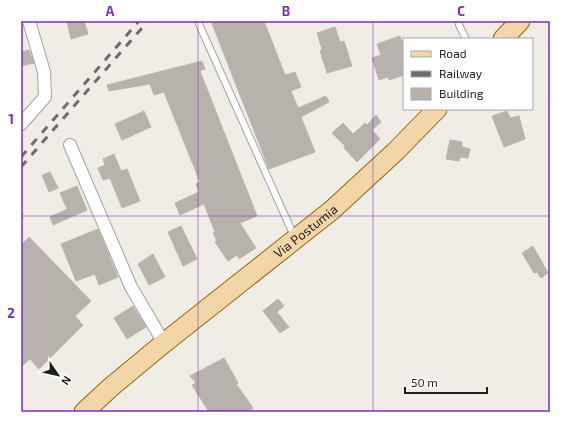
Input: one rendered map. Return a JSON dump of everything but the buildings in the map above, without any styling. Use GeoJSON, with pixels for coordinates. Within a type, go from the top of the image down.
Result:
{"type":"FeatureCollection","features":[{"type":"Feature","properties":{"kind":"main road"},"geometry":{"type":"LineString","coordinates":[[504,38],[520,21]]}},
{"type":"Feature","properties":{"kind":"main road","name":"Via Postumia"},"geometry":{"type":"LineString","coordinates":[[84,412],[110,387],[295,240],[391,156],[436,110]]}},
{"type":"Feature","properties":{"kind":"main road"},"geometry":{"type":"LineString","coordinates":[[97,412],[110,387]]}},
{"type":"Feature","properties":{"kind":"street"},"geometry":{"type":"LineString","coordinates":[[21,124],[45,97],[44,72],[29,21]]}},
{"type":"Feature","properties":{"kind":"street"},"geometry":{"type":"LineString","coordinates":[[70,145],[131,287],[164,343]]}},
{"type":"Feature","properties":{"kind":"lane"},"geometry":{"type":"LineString","coordinates":[[199,24],[295,240]]}},
{"type":"Feature","properties":{"kind":"lane"},"geometry":{"type":"LineString","coordinates":[[459,25],[466,38]]}},
{"type":"Feature","properties":{"kind":"railway"},"geometry":{"type":"LineString","coordinates":[[21,157],[139,21]]}},
{"type":"Feature","properties":{"kind":"railway"},"geometry":{"type":"LineString","coordinates":[[21,167],[148,21]]}}]}
